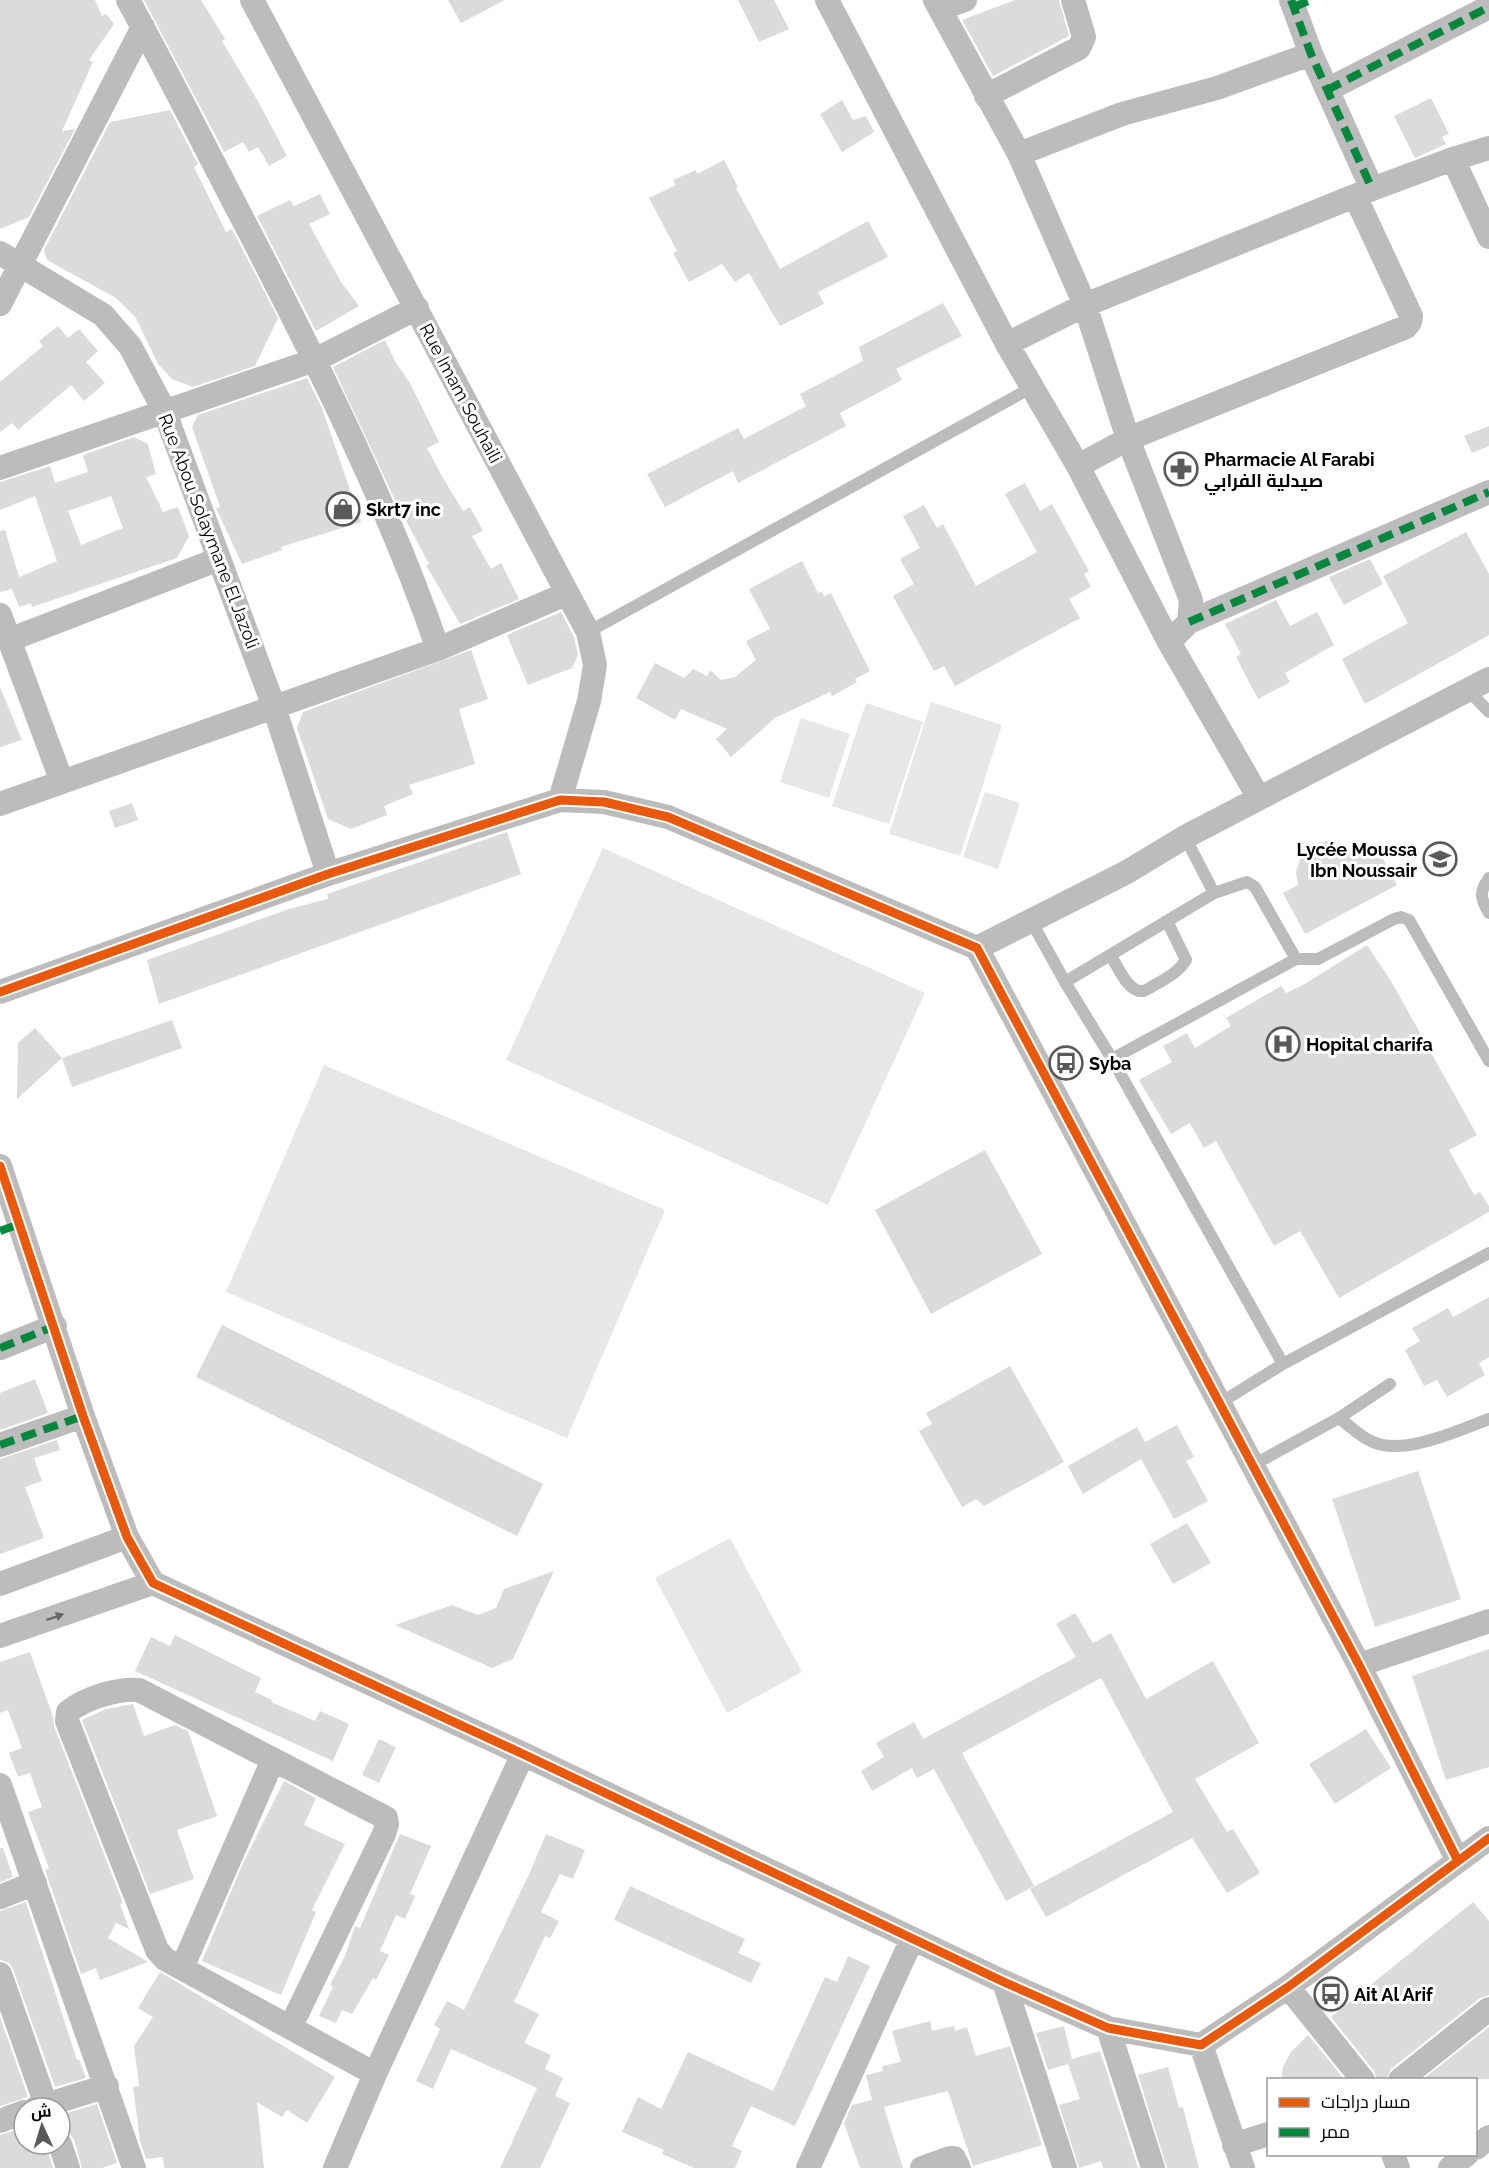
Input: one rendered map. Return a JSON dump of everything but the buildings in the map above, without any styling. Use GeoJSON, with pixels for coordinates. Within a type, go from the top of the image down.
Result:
{"type":"FeatureCollection","features":[{"type":"Feature","properties":{"kind":"street"},"geometry":{"type":"LineString","coordinates":[[128,0],[315,360],[374,482],[411,570],[438,649]]}},
{"type":"Feature","properties":{"kind":"street","name":"Rue Imam Souhaili"},"geometry":{"type":"LineString","coordinates":[[252,0],[588,632],[595,665],[589,701],[560,800]]}},
{"type":"Feature","properties":{"kind":"street"},"geometry":{"type":"LineString","coordinates":[[965,0],[937,4],[1019,154],[1085,304],[1128,439],[1191,600],[1189,622]]}},
{"type":"Feature","properties":{"kind":"street"},"geometry":{"type":"LineString","coordinates":[[986,96],[1079,48],[1084,37],[1073,0]]}},
{"type":"Feature","properties":{"kind":"street"},"geometry":{"type":"LineString","coordinates":[[1078,466],[1128,439],[1406,327],[1410,322],[1411,316],[1327,90],[1311,54],[1299,2]]}},
{"type":"Feature","properties":{"kind":"street"},"geometry":{"type":"LineString","coordinates":[[835,3],[1006,344],[1078,466],[1169,642],[1259,798]]}},
{"type":"Feature","properties":{"kind":"street"},"geometry":{"type":"LineString","coordinates":[[1327,90],[1489,7]]}},
{"type":"Feature","properties":{"kind":"street"},"geometry":{"type":"LineString","coordinates":[[0,304],[10,258],[143,27]]}},
{"type":"Feature","properties":{"kind":"street"},"geometry":{"type":"LineString","coordinates":[[1019,154],[1122,114],[1217,88],[1311,54]]}},
{"type":"Feature","properties":{"kind":"street"},"geometry":{"type":"LineString","coordinates":[[1006,344],[1085,304],[1452,159],[1489,148]]}},
{"type":"Feature","properties":{"kind":"street"},"geometry":{"type":"LineString","coordinates":[[1452,159],[1489,237]]}},
{"type":"Feature","properties":{"kind":"street","name":"Rue Abou Solaymane El Jazoli"},"geometry":{"type":"LineString","coordinates":[[10,258],[103,315],[130,346],[164,410],[274,707],[328,874]]}},
{"type":"Feature","properties":{"kind":"street"},"geometry":{"type":"LineString","coordinates":[[0,468],[315,360],[417,308]]}},
{"type":"Feature","properties":{"kind":"street"},"geometry":{"type":"LineString","coordinates":[[1169,642],[1189,622],[1489,492]]}},
{"type":"Feature","properties":{"kind":"street"},"geometry":{"type":"LineString","coordinates":[[9,640],[219,559]]}},
{"type":"Feature","properties":{"kind":"street"},"geometry":{"type":"LineString","coordinates":[[0,804],[438,649],[566,594]]}},
{"type":"Feature","properties":{"kind":"street"},"geometry":{"type":"LineString","coordinates":[[0,615],[62,782]]}},
{"type":"Feature","properties":{"kind":"street"},"geometry":{"type":"LineString","coordinates":[[977,948],[1030,919],[1127,872],[1185,837],[1489,679]]}},
{"type":"Feature","properties":{"kind":"street"},"geometry":{"type":"LineString","coordinates":[[0,992],[328,874],[560,800],[604,802],[668,817],[977,948],[1359,1665],[1457,1859]]}},
{"type":"Feature","properties":{"kind":"street"},"geometry":{"type":"LineString","coordinates":[[0,1166],[10,1228],[55,1326],[83,1416],[127,1537],[153,1583],[523,1754],[1004,1983],[1108,2028],[1201,2046],[1288,1987],[1457,1859],[1489,1838]]}},
{"type":"Feature","properties":{"kind":"street"},"geometry":{"type":"LineString","coordinates":[[0,1347],[55,1326]]}},
{"type":"Feature","properties":{"kind":"street"},"geometry":{"type":"LineString","coordinates":[[0,1445],[83,1416]]}},
{"type":"Feature","properties":{"kind":"street"},"geometry":{"type":"LineString","coordinates":[[0,1584],[127,1537]]}},
{"type":"Feature","properties":{"kind":"street"},"geometry":{"type":"LineString","coordinates":[[0,1636],[153,1583]]}},
{"type":"Feature","properties":{"kind":"street"},"geometry":{"type":"LineString","coordinates":[[1359,1665],[1489,1621]]}},
{"type":"Feature","properties":{"kind":"street"},"geometry":{"type":"LineString","coordinates":[[291,2026],[387,1824],[386,1818],[272,1762],[139,1690],[125,1689],[75,1706],[68,1712],[67,1721],[157,1950],[165,1959],[375,2074]]}},
{"type":"Feature","properties":{"kind":"street"},"geometry":{"type":"LineString","coordinates":[[335,2168],[375,2074],[523,1754]]}},
{"type":"Feature","properties":{"kind":"street"},"geometry":{"type":"LineString","coordinates":[[182,1968],[272,1762]]}},
{"type":"Feature","properties":{"kind":"street"},"geometry":{"type":"LineString","coordinates":[[0,1785],[134,2168]]}},
{"type":"Feature","properties":{"kind":"street"},"geometry":{"type":"LineString","coordinates":[[0,1897],[35,1883]]}},
{"type":"Feature","properties":{"kind":"street"},"geometry":{"type":"LineString","coordinates":[[808,2168],[912,1939]]}},
{"type":"Feature","properties":{"kind":"street"},"geometry":{"type":"LineString","coordinates":[[0,1974],[35,2096]]}},
{"type":"Feature","properties":{"kind":"street"},"geometry":{"type":"LineString","coordinates":[[1004,1983],[1065,2168]]}},
{"type":"Feature","properties":{"kind":"street"},"geometry":{"type":"LineString","coordinates":[[1288,1987],[1362,2078]]}},
{"type":"Feature","properties":{"kind":"street"},"geometry":{"type":"LineString","coordinates":[[1401,2078],[1489,2008]]}},
{"type":"Feature","properties":{"kind":"street"},"geometry":{"type":"LineString","coordinates":[[1108,2028],[1153,2168]]}},
{"type":"Feature","properties":{"kind":"street"},"geometry":{"type":"LineString","coordinates":[[1201,2046],[1243,2168]]}},
{"type":"Feature","properties":{"kind":"street"},"geometry":{"type":"LineString","coordinates":[[72,2097],[107,2086]]}},
{"type":"Feature","properties":{"kind":"street"},"geometry":{"type":"LineString","coordinates":[[1234,2145],[1267,2135]]}},
{"type":"Feature","properties":{"kind":"street"},"geometry":{"type":"LineString","coordinates":[[1477,2147],[1489,2137]]}},
{"type":"Feature","properties":{"kind":"street"},"geometry":{"type":"LineString","coordinates":[[1438,2156],[1449,2168],[1464,2156]]}},
{"type":"Feature","properties":{"kind":"street"},"geometry":{"type":"LineString","coordinates":[[922,2168],[950,2158],[954,2158],[959,2168]]}},
{"type":"Feature","properties":{"kind":"lane"},"geometry":{"type":"LineString","coordinates":[[588,632],[1031,388]]}},
{"type":"Feature","properties":{"kind":"lane"},"geometry":{"type":"LineString","coordinates":[[1468,690],[1489,712]]}},
{"type":"Feature","properties":{"kind":"lane"},"geometry":{"type":"LineString","coordinates":[[1185,837],[1214,893]]}},
{"type":"Feature","properties":{"kind":"lane"},"geometry":{"type":"LineString","coordinates":[[1489,878],[1482,888],[1480,899],[1489,913]]}},
{"type":"Feature","properties":{"kind":"lane"},"geometry":{"type":"LineString","coordinates":[[1065,982],[1214,893],[1240,882],[1247,882],[1255,887],[1296,959]]}},
{"type":"Feature","properties":{"kind":"lane"},"geometry":{"type":"LineString","coordinates":[[1112,1059],[1296,959],[1318,959],[1401,917],[1409,920],[1489,1061]]}},
{"type":"Feature","properties":{"kind":"lane"},"geometry":{"type":"LineString","coordinates":[[1030,919],[1112,1059],[1283,1364]]}},
{"type":"Feature","properties":{"kind":"lane"},"geometry":{"type":"LineString","coordinates":[[1111,956],[1127,982],[1135,990],[1143,991],[1173,974],[1186,960],[1167,921]]}},
{"type":"Feature","properties":{"kind":"lane"},"geometry":{"type":"LineString","coordinates":[[1220,1402],[1283,1364],[1489,1253]]}},
{"type":"Feature","properties":{"kind":"lane"},"geometry":{"type":"LineString","coordinates":[[1253,1465],[1339,1418],[1390,1384]]}},
{"type":"Feature","properties":{"kind":"lane"},"geometry":{"type":"LineString","coordinates":[[1339,1418],[1373,1443],[1401,1445],[1418,1443],[1489,1419]]}},
{"type":"Feature","properties":{"kind":"shaded area"},"geometry":{"type":"Polygon","coordinates":[[[931,702],[1002,725],[960,856],[889,834],[931,702]]]}},
{"type":"Feature","properties":{"kind":"shaded area"},"geometry":{"type":"Polygon","coordinates":[[[866,703],[923,722],[889,824],[832,806],[866,703]]]}},
{"type":"Feature","properties":{"kind":"shaded area"},"geometry":{"type":"Polygon","coordinates":[[[801,718],[850,734],[829,798],[780,782],[801,718]]]}},
{"type":"Feature","properties":{"kind":"shaded area"},"geometry":{"type":"Polygon","coordinates":[[[985,792],[1020,803],[998,869],[963,857],[985,792]]]}},
{"type":"Feature","properties":{"kind":"shaded area"},"geometry":{"type":"Polygon","coordinates":[[[603,848],[925,993],[828,1205],[506,1060],[603,848]]]}},
{"type":"Feature","properties":{"kind":"shaded area"},"geometry":{"type":"Polygon","coordinates":[[[324,1065],[665,1210],[567,1438],[226,1292],[324,1065]]]}},
{"type":"Feature","properties":{"kind":"shaded area"},"geometry":{"type":"Polygon","coordinates":[[[730,1538],[802,1672],[727,1713],[655,1578],[730,1538]]]}},
{"type":"Feature","properties":{"kind":"marked path"},"geometry":{"type":"LineString","coordinates":[[1291,0],[1311,54],[1372,189]]}},
{"type":"Feature","properties":{"kind":"marked path"},"geometry":{"type":"LineString","coordinates":[[1294,7],[1311,0]]}},
{"type":"Feature","properties":{"kind":"marked path"},"geometry":{"type":"LineString","coordinates":[[1327,90],[1489,7]]}},
{"type":"Feature","properties":{"kind":"marked path"},"geometry":{"type":"LineString","coordinates":[[1189,622],[1489,492]]}},
{"type":"Feature","properties":{"kind":"marked path"},"geometry":{"type":"LineString","coordinates":[[0,1231],[20,1224]]}},
{"type":"Feature","properties":{"kind":"marked path"},"geometry":{"type":"LineString","coordinates":[[0,1348],[55,1326]]}},
{"type":"Feature","properties":{"kind":"marked path"},"geometry":{"type":"LineString","coordinates":[[0,1445],[83,1416]]}},
{"type":"Feature","properties":{"kind":"cycle path"},"geometry":{"type":"LineString","coordinates":[[0,992],[328,874],[560,800],[604,802],[668,817],[977,948],[1359,1665],[1457,1859]]}},
{"type":"Feature","properties":{"kind":"cycle path"},"geometry":{"type":"LineString","coordinates":[[0,1166],[83,1416],[127,1537],[153,1583],[523,1754],[1004,1982],[1108,2028],[1201,2045],[1288,1987],[1489,1838]]}},
{"type":"Feature","properties":{"kind":"place","name":"Pharmacie Al Farabi صيدلية الفرابي"},"geometry":{"type":"Point","coordinates":[1181,469]}},
{"type":"Feature","properties":{"kind":"place","name":"Skrt7 inc"},"geometry":{"type":"Point","coordinates":[343,509]}},
{"type":"Feature","properties":{"kind":"place","name":"Lycée Moussa Ibn Noussair"},"geometry":{"type":"Point","coordinates":[1440,859]}},
{"type":"Feature","properties":{"kind":"place","name":"Hopital charifa"},"geometry":{"type":"Point","coordinates":[1283,1044]}},
{"type":"Feature","properties":{"kind":"place","name":"Syba"},"geometry":{"type":"Point","coordinates":[1066,1063]}},
{"type":"Feature","properties":{"kind":"place","name":"Ait Al Arif"},"geometry":{"type":"Point","coordinates":[1331,1994]}}]}
